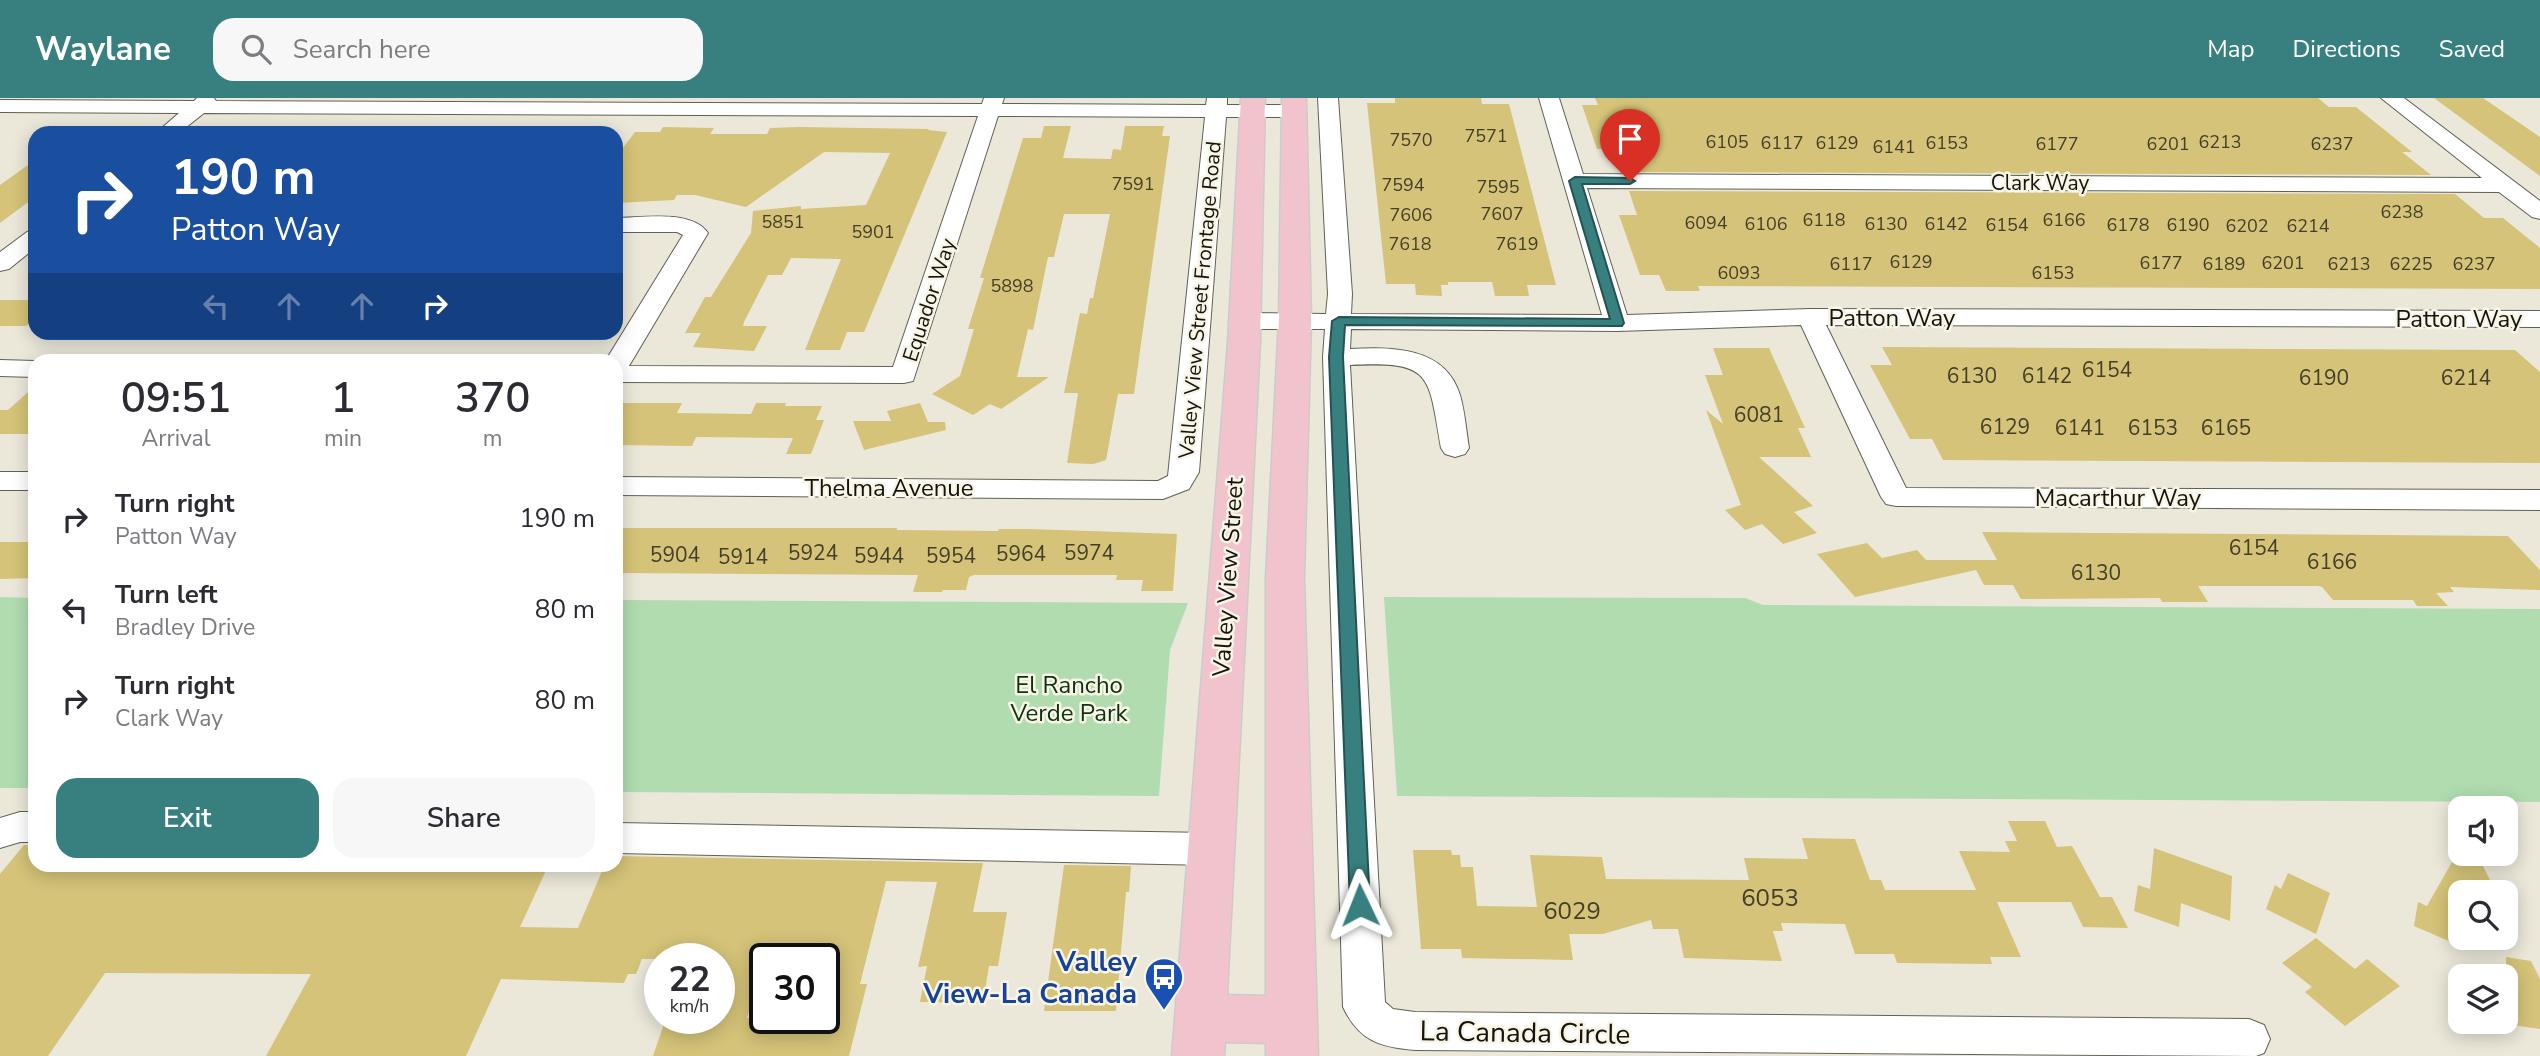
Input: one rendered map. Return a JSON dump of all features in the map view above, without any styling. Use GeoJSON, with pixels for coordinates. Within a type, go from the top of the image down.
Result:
{"type":"FeatureCollection","features":[{"type":"Feature","properties":{"kind":"main road","name":"Valley View Street"},"geometry":{"type":"LineString","coordinates":[[1199,1037],[1244,321],[1252,104]]}},
{"type":"Feature","properties":{"kind":"main road"},"geometry":{"type":"LineString","coordinates":[[1199,1037],[1292,1038],[1285,578],[1295,320],[1294,104]]}},
{"type":"Feature","properties":{"kind":"street"},"geometry":{"type":"LineString","coordinates":[[1328,98],[1340,294],[1336,357],[1411,359],[1438,374],[1445,389],[1455,448]]}},
{"type":"Feature","properties":{"kind":"street"},"geometry":{"type":"LineString","coordinates":[[1549,98],[1617,323]]}},
{"type":"Feature","properties":{"kind":"street"},"geometry":{"type":"LineString","coordinates":[[2391,98],[2540,212]]}},
{"type":"Feature","properties":{"kind":"street"},"geometry":{"type":"LineString","coordinates":[[175,126],[204,102]]}},
{"type":"Feature","properties":{"kind":"street"},"geometry":{"type":"LineString","coordinates":[[0,106],[204,102],[1294,104]]}},
{"type":"Feature","properties":{"kind":"street","name":"Equador Way"},"geometry":{"type":"LineString","coordinates":[[623,374],[905,375],[992,104]]}},
{"type":"Feature","properties":{"kind":"street","name":"Valley View Street Frontage Road"},"geometry":{"type":"LineString","coordinates":[[1163,490],[1179,482],[1185,472],[1216,104]]}},
{"type":"Feature","properties":{"kind":"street","name":"Clark Way"},"geometry":{"type":"LineString","coordinates":[[1575,181],[2505,185]]}},
{"type":"Feature","properties":{"kind":"street"},"geometry":{"type":"LineString","coordinates":[[623,225],[681,225],[696,233],[623,354]]}},
{"type":"Feature","properties":{"kind":"street"},"geometry":{"type":"LineString","coordinates":[[0,264],[28,242]]}},
{"type":"Feature","properties":{"kind":"street","name":"Patton Way"},"geometry":{"type":"LineString","coordinates":[[1244,321],[1617,323],[1810,317],[2540,319]]}},
{"type":"Feature","properties":{"kind":"street","name":"Macarthur Way"},"geometry":{"type":"LineString","coordinates":[[1810,317],[1896,497],[2540,500]]}},
{"type":"Feature","properties":{"kind":"street","name":"La Canada Circle"},"geometry":{"type":"LineString","coordinates":[[1336,357],[1364,1007],[1371,1021],[1390,1029],[2249,1039]]}},
{"type":"Feature","properties":{"kind":"street"},"geometry":{"type":"LineString","coordinates":[[0,368],[28,369]]}},
{"type":"Feature","properties":{"kind":"street"},"geometry":{"type":"LineString","coordinates":[[0,481],[28,481]]}},
{"type":"Feature","properties":{"kind":"street","name":"Thelma Avenue"},"geometry":{"type":"LineString","coordinates":[[623,486],[1163,490]]}},
{"type":"Feature","properties":{"kind":"street"},"geometry":{"type":"LineString","coordinates":[[0,832],[28,827]]}},
{"type":"Feature","properties":{"kind":"street"},"geometry":{"type":"LineString","coordinates":[[623,838],[1210,849]]}},
{"type":"Feature","properties":{"kind":"green space"},"geometry":{"type":"Polygon","coordinates":[[[0,597],[28,598],[28,788],[0,788],[0,597]]]}},
{"type":"Feature","properties":{"kind":"green space"},"geometry":{"type":"Polygon","coordinates":[[[1384,597],[1745,598],[1763,605],[2540,609],[2540,802],[2518,802],[2518,796],[2448,796],[2448,802],[1397,796],[1384,597]]]}},
{"type":"Feature","properties":{"kind":"green space","name":"El Rancho Verde Park"},"geometry":{"type":"Polygon","coordinates":[[[623,600],[1188,603],[1170,650],[1159,796],[623,792],[623,600]]]}},
{"type":"Feature","properties":{"kind":"building"},"geometry":{"type":"Polygon","coordinates":[[[1395,98],[1481,98],[1482,104],[1509,104],[1556,285],[1527,285],[1529,296],[1495,296],[1492,282],[1448,282],[1448,285],[1441,285],[1442,296],[1416,295],[1415,284],[1386,284],[1367,103],[1395,103],[1395,98]]]}},
{"type":"Feature","properties":{"kind":"building"},"geometry":{"type":"Polygon","coordinates":[[[1595,98],[2318,98],[2329,107],[2356,107],[2412,152],[2402,152],[2431,175],[1623,172],[1614,149],[1597,149],[1582,105],[1598,105],[1595,98]]]}},
{"type":"Feature","properties":{"kind":"building"},"geometry":{"type":"Polygon","coordinates":[[[2434,98],[2483,98],[2540,137],[2540,176],[2434,98]]]}},
{"type":"Feature","properties":{"kind":"building"},"geometry":{"type":"Polygon","coordinates":[[[1044,126],[1071,126],[1063,158],[1111,159],[1113,149],[1121,150],[1125,126],[1164,126],[1162,136],[1170,136],[1134,394],[1118,394],[1106,460],[1093,464],[1067,463],[1078,393],[1064,393],[1080,313],[1087,314],[1090,298],[1093,298],[1110,214],[1064,214],[1054,257],[1048,257],[1033,330],[1028,329],[1017,377],[1049,377],[1001,409],[990,404],[973,415],[932,394],[960,376],[974,329],[968,329],[984,278],[980,278],[1023,138],[1041,138],[1044,126]]]}},
{"type":"Feature","properties":{"kind":"building"},"geometry":{"type":"Polygon","coordinates":[[[663,127],[714,128],[710,134],[767,134],[770,128],[799,127],[929,129],[947,132],[864,332],[847,332],[840,350],[805,350],[841,259],[791,258],[782,275],[768,275],[744,322],[743,326],[767,326],[754,351],[693,347],[701,333],[685,333],[705,297],[711,297],[751,233],[753,211],[801,206],[801,209],[866,205],[890,153],[824,152],[746,207],[695,195],[677,195],[674,200],[623,203],[623,148],[635,132],[660,132],[663,127]]]}},
{"type":"Feature","properties":{"kind":"building"},"geometry":{"type":"Polygon","coordinates":[[[28,165],[28,202],[0,223],[0,185],[28,165]]]}},
{"type":"Feature","properties":{"kind":"building"},"geometry":{"type":"Polygon","coordinates":[[[1629,191],[2455,194],[2484,218],[2503,218],[2540,248],[2540,289],[1698,286],[1700,291],[1666,291],[1659,275],[1640,275],[1619,215],[1637,215],[1629,191]]]}},
{"type":"Feature","properties":{"kind":"building"},"geometry":{"type":"Polygon","coordinates":[[[0,300],[28,300],[28,324],[0,326],[0,300]]]}},
{"type":"Feature","properties":{"kind":"building"},"geometry":{"type":"Polygon","coordinates":[[[1882,347],[2515,350],[2540,372],[2540,463],[1943,460],[1932,439],[1910,439],[1870,365],[1892,365],[1882,347]]]}},
{"type":"Feature","properties":{"kind":"building"},"geometry":{"type":"Polygon","coordinates":[[[1713,348],[1769,348],[1805,428],[1798,428],[1811,457],[1759,457],[1813,506],[1794,512],[1817,533],[1783,544],[1762,524],[1745,530],[1725,510],[1741,505],[1706,410],[1723,424],[1705,375],[1723,375],[1713,348]]]}},
{"type":"Feature","properties":{"kind":"building"},"geometry":{"type":"Polygon","coordinates":[[[28,392],[28,434],[0,434],[0,410],[8,410],[28,392]]]}},
{"type":"Feature","properties":{"kind":"building"},"geometry":{"type":"Polygon","coordinates":[[[623,403],[682,403],[677,413],[751,414],[756,403],[822,406],[816,420],[824,420],[811,454],[786,454],[793,438],[696,437],[692,446],[623,445],[623,403]]]}},
{"type":"Feature","properties":{"kind":"building"},"geometry":{"type":"Polygon","coordinates":[[[920,403],[928,422],[945,422],[946,430],[864,450],[853,421],[891,421],[887,411],[920,403]]]}},
{"type":"Feature","properties":{"kind":"building"},"geometry":{"type":"Polygon","coordinates":[[[623,528],[1030,529],[1177,534],[1173,591],[1141,591],[1143,580],[1116,580],[1117,575],[974,575],[969,577],[966,590],[913,592],[918,575],[623,573],[623,528]]]}},
{"type":"Feature","properties":{"kind":"building"},"geometry":{"type":"Polygon","coordinates":[[[1982,532],[2508,536],[2540,570],[2540,590],[2450,587],[2454,592],[2436,593],[2448,606],[2417,606],[2413,600],[2333,600],[2318,586],[2198,586],[2208,602],[2162,602],[2160,598],[2021,599],[2013,585],[1984,585],[1976,570],[1855,597],[1817,554],[1867,543],[1882,558],[1917,550],[1926,560],[1997,560],[1982,532]]]}},
{"type":"Feature","properties":{"kind":"building"},"geometry":{"type":"Polygon","coordinates":[[[0,542],[28,542],[28,578],[0,579],[0,542]]]}},
{"type":"Feature","properties":{"kind":"building"},"geometry":{"type":"Polygon","coordinates":[[[2008,821],[2045,821],[2057,847],[2072,846],[2100,897],[2112,897],[2128,928],[2083,927],[2071,902],[1997,902],[2021,957],[1990,957],[1992,964],[1897,963],[1894,954],[1855,954],[1845,924],[1781,923],[1783,931],[1773,931],[1782,961],[1684,958],[1678,929],[1653,929],[1651,920],[1603,934],[1569,934],[1573,960],[1462,958],[1461,949],[1421,949],[1413,850],[1451,850],[1452,855],[1460,855],[1461,867],[1473,867],[1477,906],[1537,907],[1530,855],[1602,857],[1606,879],[1749,880],[1744,858],[1808,859],[1802,838],[1855,839],[1870,880],[1881,880],[1885,890],[1976,890],[1959,851],[2010,852],[2005,841],[2017,841],[2008,821]]]}},
{"type":"Feature","properties":{"kind":"building"},"geometry":{"type":"Polygon","coordinates":[[[24,845],[28,845],[28,872],[545,872],[520,927],[578,928],[602,872],[623,872],[623,856],[983,863],[973,912],[1007,912],[998,966],[989,966],[983,1003],[920,1002],[927,966],[918,967],[937,882],[886,881],[860,984],[867,984],[849,1056],[653,1056],[661,1034],[735,1034],[735,943],[644,943],[644,959],[636,974],[628,974],[624,983],[501,979],[466,1056],[266,1056],[311,974],[105,973],[48,1056],[0,1056],[0,874],[24,845]]]}},
{"type":"Feature","properties":{"kind":"building"},"geometry":{"type":"Polygon","coordinates":[[[2154,848],[2232,876],[2230,921],[2181,903],[2179,927],[2134,911],[2138,885],[2150,889],[2154,848]]]}},
{"type":"Feature","properties":{"kind":"building"},"geometry":{"type":"Polygon","coordinates":[[[1064,865],[1131,866],[1129,892],[1126,892],[1116,1011],[1044,1011],[1064,865]]]}},
{"type":"Feature","properties":{"kind":"building"},"geometry":{"type":"Polygon","coordinates":[[[2450,866],[2483,866],[2490,880],[2448,880],[2448,941],[2414,926],[2418,902],[2427,906],[2450,866]]]}},
{"type":"Feature","properties":{"kind":"building"},"geometry":{"type":"Polygon","coordinates":[[[2288,873],[2330,893],[2316,934],[2266,909],[2275,885],[2281,889],[2288,873]]]}},
{"type":"Feature","properties":{"kind":"building"},"geometry":{"type":"Polygon","coordinates":[[[2316,938],[2355,969],[2367,959],[2400,986],[2345,1026],[2305,992],[2312,987],[2282,963],[2316,938]]]}},
{"type":"Feature","properties":{"kind":"building"},"geometry":{"type":"Polygon","coordinates":[[[2506,957],[2531,961],[2540,979],[2540,1029],[2518,1026],[2518,964],[2506,964],[2506,957]]]}},
{"type":"Feature","properties":{"kind":"place","name":"Valley View-La Canada"},"geometry":{"type":"Point","coordinates":[1164,1011]}},
{"type":"Feature","properties":{"kind":"route"},"geometry":{"type":"LineString","coordinates":[[1360,905],[1336,357],[1339,321],[1617,323],[1575,181],[1630,181]]}}]}
